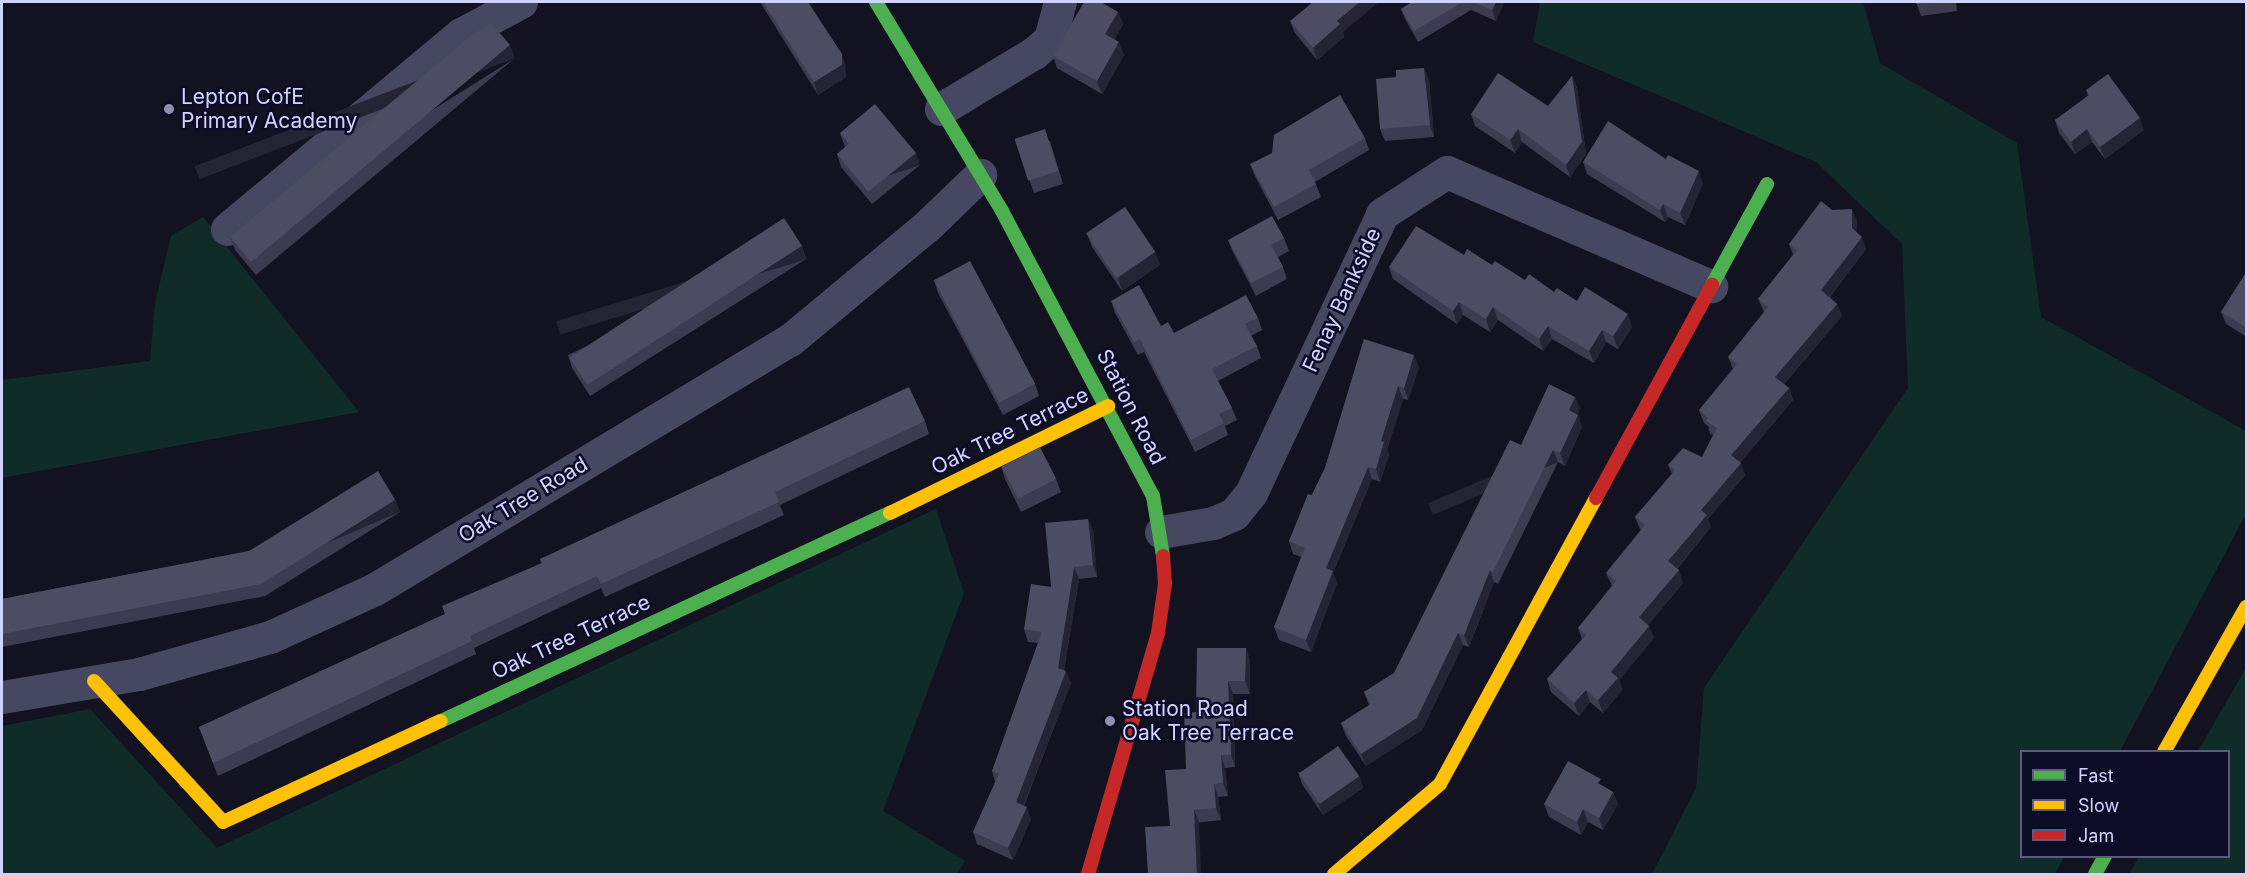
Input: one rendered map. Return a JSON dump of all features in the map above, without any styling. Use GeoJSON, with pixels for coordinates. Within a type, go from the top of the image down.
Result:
{"type":"FeatureCollection","features":[{"type":"Feature","properties":{"kind":"main road","name":"Station Road"},"geometry":{"type":"LineString","coordinates":[[876,2],[980,175],[1108,406],[1153,496],[1161,532],[1165,584],[1158,633],[1088,874]]}},
{"type":"Feature","properties":{"kind":"main road"},"geometry":{"type":"LineString","coordinates":[[1334,874],[1440,784],[1767,184]]}},
{"type":"Feature","properties":{"kind":"main road","name":"Oak Tree Terrace"},"geometry":{"type":"LineString","coordinates":[[94,681],[223,822],[967,477],[1108,406]]}},
{"type":"Feature","properties":{"kind":"main road"},"geometry":{"type":"LineString","coordinates":[[2165,750],[2247,607]]}},
{"type":"Feature","properties":{"kind":"main road"},"geometry":{"type":"LineString","coordinates":[[2095,874],[2104,858]]}},
{"type":"Feature","properties":{"kind":"street"},"geometry":{"type":"LineString","coordinates":[[227,229],[461,34],[521,2]]}},
{"type":"Feature","properties":{"kind":"street"},"geometry":{"type":"LineString","coordinates":[[941,109],[1034,53],[1050,39],[1060,2]]}},
{"type":"Feature","properties":{"kind":"street","name":"Fenay Bankside"},"geometry":{"type":"LineString","coordinates":[[1161,532],[1214,523],[1234,514],[1251,493],[1382,214],[1447,172],[1711,286]]}},
{"type":"Feature","properties":{"kind":"street","name":"Oak Tree Road"},"geometry":{"type":"LineString","coordinates":[[2,696],[139,674],[270,637],[375,589],[790,340],[927,226],[980,175]]}},
{"type":"Feature","properties":{"kind":"green space"},"geometry":{"type":"Polygon","coordinates":[[[1540,2],[1863,2],[1880,63],[2017,143],[2041,317],[2246,431],[2246,514],[2121,750],[2020,750],[2020,858],[2063,858],[2055,874],[1652,874],[1696,788],[1704,688],[1908,388],[1902,244],[1816,162],[1533,42],[1540,2]]]}},
{"type":"Feature","properties":{"kind":"green space"},"geometry":{"type":"Polygon","coordinates":[[[203,217],[359,412],[2,478],[2,380],[150,361],[155,303],[171,236],[203,217]]]}},
{"type":"Feature","properties":{"kind":"green space"},"geometry":{"type":"Polygon","coordinates":[[[936,509],[964,593],[883,811],[965,861],[957,874],[2,874],[2,726],[90,709],[217,848],[936,509]]]}},
{"type":"Feature","properties":{"kind":"green space"},"geometry":{"type":"Polygon","coordinates":[[[2246,668],[2246,874],[2129,874],[2138,858],[2230,858],[2230,750],[2199,750],[2246,668]]]}},
{"type":"Feature","properties":{"kind":"building"},"geometry":{"type":"Polygon","coordinates":[[[763,2],[808,2],[842,54],[842,65],[814,82],[763,2]]]}},
{"type":"Feature","properties":{"kind":"building"},"geometry":{"type":"Polygon","coordinates":[[[1084,2],[1101,2],[1118,12],[1105,34],[1119,42],[1097,81],[1053,56],[1084,2]]]}},
{"type":"Feature","properties":{"kind":"building"},"geometry":{"type":"Polygon","coordinates":[[[1313,2],[1360,2],[1337,21],[1340,24],[1313,48],[1290,21],[1313,2]]]}},
{"type":"Feature","properties":{"kind":"building"},"geometry":{"type":"Polygon","coordinates":[[[1412,2],[1463,2],[1414,31],[1401,9],[1412,2]]]}},
{"type":"Feature","properties":{"kind":"building"},"geometry":{"type":"Polygon","coordinates":[[[1473,2],[1496,2],[1492,10],[1473,2]]]}},
{"type":"Feature","properties":{"kind":"building"},"geometry":{"type":"Polygon","coordinates":[[[492,24],[510,45],[251,262],[230,237],[473,34],[492,24]]]}},
{"type":"Feature","properties":{"kind":"building"},"geometry":{"type":"Polygon","coordinates":[[[1424,68],[1430,125],[1380,129],[1376,79],[1396,77],[1396,70],[1424,68]]]}},
{"type":"Feature","properties":{"kind":"building"},"geometry":{"type":"Polygon","coordinates":[[[1498,73],[1548,106],[1572,76],[1582,142],[1566,165],[1518,129],[1510,140],[1471,114],[1498,73]]]}},
{"type":"Feature","properties":{"kind":"building"},"geometry":{"type":"Polygon","coordinates":[[[2108,74],[2140,118],[2100,147],[2087,129],[2071,142],[2055,120],[2089,95],[2086,90],[2108,74]]]}},
{"type":"Feature","properties":{"kind":"building"},"geometry":{"type":"Polygon","coordinates":[[[1340,95],[1365,138],[1309,170],[1316,184],[1274,207],[1250,164],[1272,153],[1274,135],[1340,95]]]}},
{"type":"Feature","properties":{"kind":"building"},"geometry":{"type":"Polygon","coordinates":[[[875,104],[916,153],[868,192],[837,154],[849,144],[840,133],[875,104]]]}},
{"type":"Feature","properties":{"kind":"building"},"geometry":{"type":"Polygon","coordinates":[[[1608,121],[1666,159],[1668,155],[1699,171],[1680,213],[1663,204],[1660,210],[1583,162],[1608,121]]]}},
{"type":"Feature","properties":{"kind":"building"},"geometry":{"type":"Polygon","coordinates":[[[1045,129],[1059,171],[1028,181],[1015,139],[1045,129]]]}},
{"type":"Feature","properties":{"kind":"building"},"geometry":{"type":"Polygon","coordinates":[[[1821,201],[1832,210],[1852,209],[1852,228],[1862,237],[1821,290],[1837,304],[1775,377],[1789,388],[1731,455],[1741,463],[1701,510],[1707,515],[1668,561],[1679,570],[1639,617],[1649,626],[1611,672],[1618,678],[1598,700],[1586,690],[1574,703],[1547,679],[1586,635],[1578,628],[1616,581],[1606,573],[1645,525],[1635,517],[1675,470],[1668,465],[1683,448],[1702,457],[1717,428],[1706,421],[1708,418],[1699,410],[1737,364],[1728,357],[1768,307],[1758,299],[1797,250],[1789,244],[1821,201]]]}},
{"type":"Feature","properties":{"kind":"building"},"geometry":{"type":"Polygon","coordinates":[[[1125,207],[1155,252],[1116,278],[1086,233],[1125,207]]]}},
{"type":"Feature","properties":{"kind":"building"},"geometry":{"type":"Polygon","coordinates":[[[1272,216],[1284,238],[1271,245],[1283,267],[1251,283],[1228,240],[1272,216]]]}},
{"type":"Feature","properties":{"kind":"building"},"geometry":{"type":"Polygon","coordinates":[[[784,218],[802,246],[587,385],[569,357],[784,218]]]}},
{"type":"Feature","properties":{"kind":"building"},"geometry":{"type":"Polygon","coordinates":[[[1416,226],[1464,255],[1467,249],[1492,265],[1495,261],[1525,280],[1529,274],[1554,292],[1557,288],[1577,301],[1585,287],[1628,314],[1613,336],[1602,330],[1589,351],[1548,326],[1539,339],[1493,307],[1486,319],[1459,302],[1453,311],[1389,267],[1416,226]]]}},
{"type":"Feature","properties":{"kind":"building"},"geometry":{"type":"Polygon","coordinates":[[[970,261],[1035,384],[999,403],[934,280],[970,261]]]}},
{"type":"Feature","properties":{"kind":"building"},"geometry":{"type":"Polygon","coordinates":[[[2247,271],[2247,328],[2221,312],[2247,271]]]}},
{"type":"Feature","properties":{"kind":"building"},"geometry":{"type":"Polygon","coordinates":[[[1139,285],[1161,326],[1168,322],[1174,333],[1246,295],[1258,318],[1245,324],[1257,346],[1212,369],[1232,408],[1219,414],[1224,423],[1191,440],[1140,339],[1134,342],[1111,301],[1139,285]]]}},
{"type":"Feature","properties":{"kind":"building"},"geometry":{"type":"Polygon","coordinates":[[[1364,339],[1414,355],[1404,388],[1398,386],[1381,441],[1384,442],[1376,469],[1368,467],[1326,568],[1333,571],[1306,640],[1274,627],[1305,548],[1289,541],[1308,494],[1312,495],[1325,468],[1364,339]]]}},
{"type":"Feature","properties":{"kind":"building"},"geometry":{"type":"Polygon","coordinates":[[[1549,384],[1575,397],[1569,410],[1578,415],[1560,453],[1553,450],[1493,572],[1490,570],[1464,635],[1458,633],[1417,718],[1361,754],[1341,723],[1371,704],[1364,692],[1394,673],[1510,440],[1521,445],[1549,384]]]}},
{"type":"Feature","properties":{"kind":"building"},"geometry":{"type":"Polygon","coordinates":[[[909,387],[925,421],[775,492],[779,502],[601,584],[597,576],[470,636],[472,641],[213,763],[199,727],[445,614],[442,606],[542,563],[540,559],[909,387]]]}},
{"type":"Feature","properties":{"kind":"building"},"geometry":{"type":"Polygon","coordinates":[[[1040,447],[1056,479],[1018,499],[1002,467],[1040,447]]]}},
{"type":"Feature","properties":{"kind":"building"},"geometry":{"type":"Polygon","coordinates":[[[378,471],[395,500],[261,584],[2,634],[2,599],[249,551],[378,471]]]}},
{"type":"Feature","properties":{"kind":"building"},"geometry":{"type":"Polygon","coordinates":[[[1088,519],[1093,565],[1074,567],[1058,668],[1066,671],[1016,802],[1027,807],[1008,848],[973,832],[999,774],[992,771],[1042,632],[1024,629],[1031,584],[1051,587],[1045,523],[1088,519]]]}},
{"type":"Feature","properties":{"kind":"building"},"geometry":{"type":"Polygon","coordinates":[[[1197,648],[1246,648],[1245,681],[1228,681],[1231,755],[1221,755],[1223,783],[1214,784],[1216,808],[1194,810],[1197,874],[1148,874],[1145,827],[1170,826],[1165,770],[1186,769],[1184,713],[1196,712],[1197,648]]]}},
{"type":"Feature","properties":{"kind":"building"},"geometry":{"type":"Polygon","coordinates":[[[1338,746],[1359,776],[1320,804],[1299,774],[1338,746]]]}},
{"type":"Feature","properties":{"kind":"building"},"geometry":{"type":"Polygon","coordinates":[[[1568,761],[1601,779],[1598,783],[1613,792],[1599,818],[1583,809],[1577,822],[1544,804],[1568,761]]]}},
{"type":"Feature","properties":{"kind":"traffic: fast"},"geometry":{"type":"LineString","coordinates":[[876,2],[1002,211],[1153,496],[1163,556]]}},
{"type":"Feature","properties":{"kind":"traffic: fast"},"geometry":{"type":"LineString","coordinates":[[1712,285],[1767,184]]}},
{"type":"Feature","properties":{"kind":"traffic: fast"},"geometry":{"type":"LineString","coordinates":[[441,721],[890,513]]}},
{"type":"Feature","properties":{"kind":"traffic: fast"},"geometry":{"type":"LineString","coordinates":[[2095,874],[2104,858]]}},
{"type":"Feature","properties":{"kind":"traffic: slow"},"geometry":{"type":"LineString","coordinates":[[890,513],[1108,406]]}},
{"type":"Feature","properties":{"kind":"traffic: slow"},"geometry":{"type":"LineString","coordinates":[[1334,874],[1440,784],[1596,498]]}},
{"type":"Feature","properties":{"kind":"traffic: slow"},"geometry":{"type":"LineString","coordinates":[[2165,750],[2246,607]]}},
{"type":"Feature","properties":{"kind":"traffic: slow"},"geometry":{"type":"LineString","coordinates":[[94,681],[223,822],[441,721]]}},
{"type":"Feature","properties":{"kind":"traffic: jam"},"geometry":{"type":"LineString","coordinates":[[1596,498],[1712,285]]}},
{"type":"Feature","properties":{"kind":"traffic: jam"},"geometry":{"type":"LineString","coordinates":[[1088,874],[1158,633],[1165,584],[1163,556]]}},
{"type":"Feature","properties":{"kind":"place","name":"Lepton CofE Primary Academy"},"geometry":{"type":"Point","coordinates":[169,109]}},
{"type":"Feature","properties":{"kind":"place","name":"Station Road Oak Tree Terrace"},"geometry":{"type":"Point","coordinates":[1110,721]}}]}
